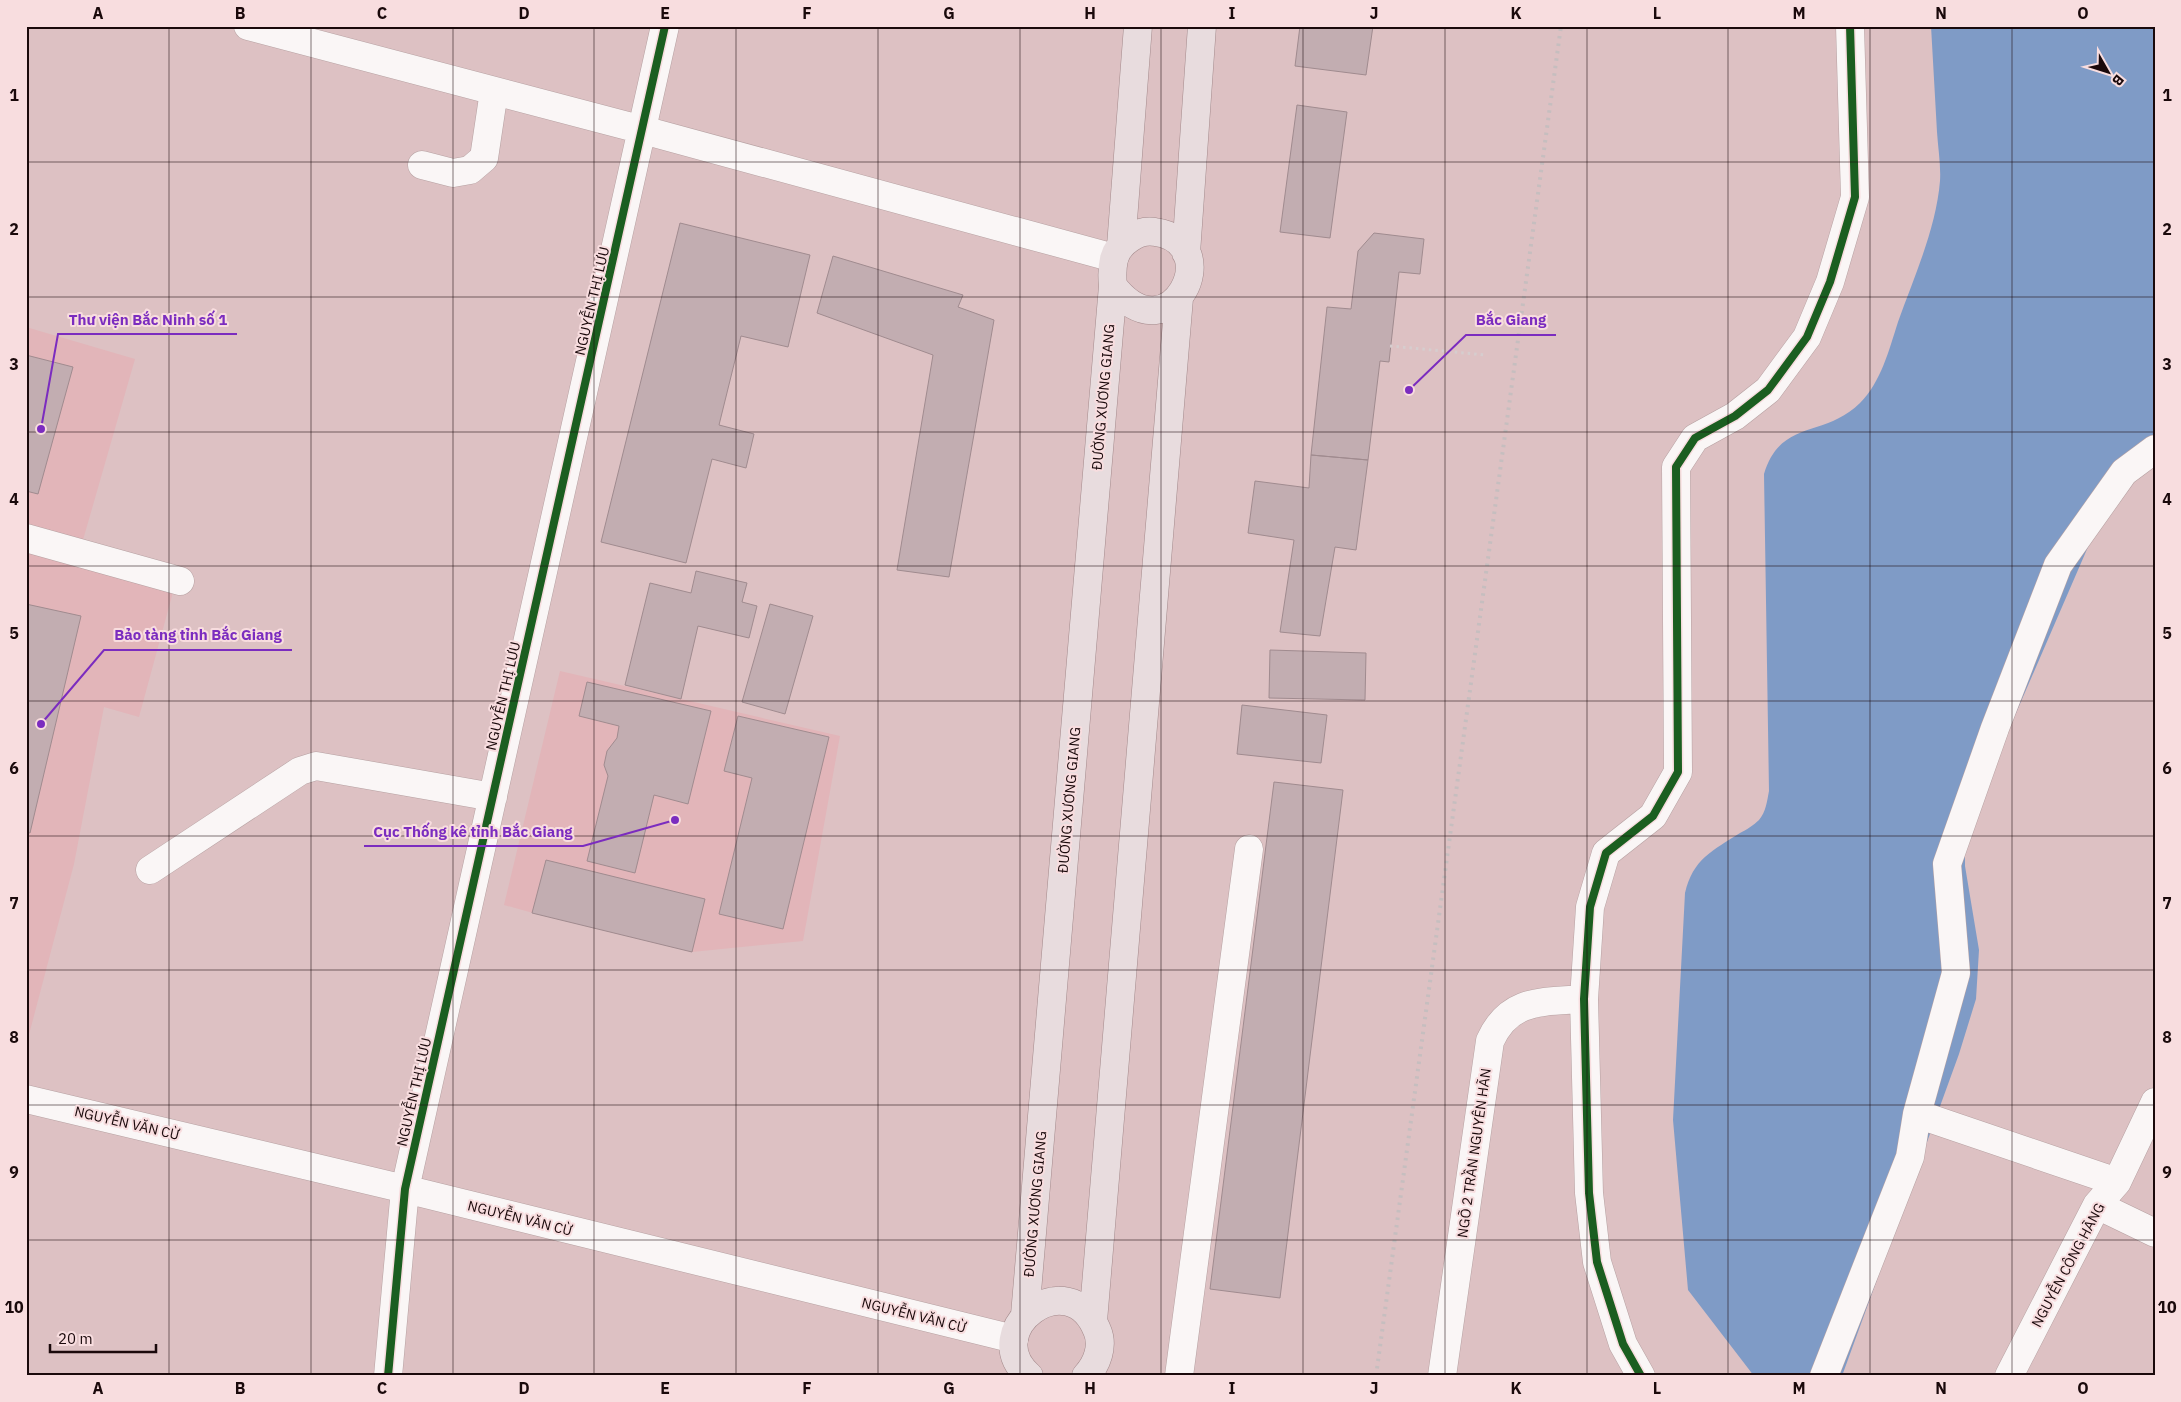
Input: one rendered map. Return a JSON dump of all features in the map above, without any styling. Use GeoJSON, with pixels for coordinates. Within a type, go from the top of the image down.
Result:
{"type":"FeatureCollection","features":[{"type":"Feature","properties":{"kind":"main road"},"geometry":{"type":"LineString","coordinates":[[1118,252],[1140,233],[1154,231],[1167,234],[1178,242],[1186,253],[1190,264],[1190,277],[1187,287],[1179,298],[1161,309],[1141,309],[1129,304],[1113,286],[1112,272],[1118,252],[1138,26]]}},
{"type":"Feature","properties":{"kind":"main road"},"geometry":{"type":"LineString","coordinates":[[1186,253],[1202,26]]}},
{"type":"Feature","properties":{"kind":"main road","name":"ĐƯỜNG XƯƠNG GIANG"},"geometry":{"type":"LineString","coordinates":[[1026,1315],[1113,286]]}},
{"type":"Feature","properties":{"kind":"main road"},"geometry":{"type":"LineString","coordinates":[[1094,1321],[1179,298]]}},
{"type":"Feature","properties":{"kind":"main road"},"geometry":{"type":"LineString","coordinates":[[1018,1362],[1018,1326],[1026,1315],[1036,1307],[1048,1302],[1061,1301],[1074,1304],[1085,1311],[1094,1321],[1099,1335],[1096,1363],[1086,1375]]}},
{"type":"Feature","properties":{"kind":"street"},"geometry":{"type":"LineString","coordinates":[[248,26],[1118,252]]}},
{"type":"Feature","properties":{"kind":"street","name":"NGUYỄN THỊ LƯU"},"geometry":{"type":"LineString","coordinates":[[388,1376],[405,1190],[665,26]]}},
{"type":"Feature","properties":{"kind":"street"},"geometry":{"type":"LineString","coordinates":[[1641,1376],[1623,1344],[1597,1262],[1589,1193],[1584,999],[1590,907],[1606,853],[1654,816],[1678,772],[1676,468],[1695,438],[1735,416],[1768,390],[1807,337],[1830,282],[1855,197],[1850,26]]}},
{"type":"Feature","properties":{"kind":"street"},"geometry":{"type":"LineString","coordinates":[[422,165],[453,173],[470,170],[484,158],[494,91]]}},
{"type":"Feature","properties":{"kind":"street"},"geometry":{"type":"LineString","coordinates":[[1824,1376],[1910,1157],[1917,1114],[1956,973],[1947,864],[1992,738],[2058,566],[2124,472],[2155,449]]}},
{"type":"Feature","properties":{"kind":"street"},"geometry":{"type":"LineString","coordinates":[[26,538],[180,581]]}},
{"type":"Feature","properties":{"kind":"street"},"geometry":{"type":"LineString","coordinates":[[150,870],[300,771],[316,766],[493,797]]}},
{"type":"Feature","properties":{"kind":"street"},"geometry":{"type":"LineString","coordinates":[[1179,1376],[1249,849]]}},
{"type":"Feature","properties":{"kind":"street","name":"NGÕ 2 TRẦN NGUYÊN HÃN"},"geometry":{"type":"LineString","coordinates":[[1442,1376],[1490,1041],[1496,1027],[1523,1005],[1584,999]]}},
{"type":"Feature","properties":{"kind":"street","name":"NGUYỄN VĂN CỪ"},"geometry":{"type":"LineString","coordinates":[[26,1099],[405,1190],[1018,1362]]}},
{"type":"Feature","properties":{"kind":"street","name":"NGUYỄN CÔNG HÃNG"},"geometry":{"type":"LineString","coordinates":[[2009,1376],[2097,1205],[2116,1182],[2155,1102]]}},
{"type":"Feature","properties":{"kind":"street"},"geometry":{"type":"LineString","coordinates":[[1917,1114],[2116,1182]]}},
{"type":"Feature","properties":{"kind":"street"},"geometry":{"type":"LineString","coordinates":[[2097,1205],[2155,1233]]}},
{"type":"Feature","properties":{"kind":"path"},"geometry":{"type":"LineString","coordinates":[[1390,346],[1486,355]]}},
{"type":"Feature","properties":{"kind":"shaded area"},"geometry":{"type":"Polygon","coordinates":[[[26,327],[135,359],[83,540],[26,524],[26,327]]]}},
{"type":"Feature","properties":{"kind":"shaded area"},"geometry":{"type":"Polygon","coordinates":[[[26,549],[173,592],[139,717],[104,707],[74,864],[26,1046],[26,549]]]}},
{"type":"Feature","properties":{"kind":"shaded area"},"geometry":{"type":"Polygon","coordinates":[[[560,671],[840,736],[803,941],[692,952],[504,905],[560,671]]]}},
{"type":"Feature","properties":{"kind":"water"},"geometry":{"type":"Polygon","coordinates":[[[1931,26],[2155,26],[2155,433],[2135,452],[2120,473],[1984,787],[1965,849],[1965,866],[1979,950],[1976,999],[1959,1054],[1842,1376],[1754,1376],[1688,1290],[1673,1120],[1685,893],[1693,872],[1705,857],[1759,820],[1765,810],[1768,799],[1764,474],[1771,457],[1781,445],[1792,437],[1846,414],[1860,403],[1874,385],[1884,365],[1929,235],[1938,199],[1940,181],[1931,26]]]}},
{"type":"Feature","properties":{"kind":"building"},"geometry":{"type":"Polygon","coordinates":[[[1300,26],[1373,26],[1366,75],[1295,66],[1300,26]]]}},
{"type":"Feature","properties":{"kind":"building"},"geometry":{"type":"Polygon","coordinates":[[[1297,105],[1347,112],[1330,238],[1280,232],[1297,105]]]}},
{"type":"Feature","properties":{"kind":"building"},"geometry":{"type":"Polygon","coordinates":[[[680,223],[810,255],[788,347],[741,336],[719,425],[754,434],[746,468],[712,459],[686,563],[601,542],[680,223]]]}},
{"type":"Feature","properties":{"kind":"building"},"geometry":{"type":"Polygon","coordinates":[[[1374,233],[1424,239],[1420,274],[1399,272],[1389,362],[1380,361],[1368,460],[1311,455],[1327,307],[1351,309],[1358,251],[1374,233]]]}},
{"type":"Feature","properties":{"kind":"building"},"geometry":{"type":"Polygon","coordinates":[[[833,256],[963,295],[958,307],[994,320],[949,577],[897,570],[933,355],[817,313],[833,256]]]}},
{"type":"Feature","properties":{"kind":"building"},"geometry":{"type":"Polygon","coordinates":[[[26,355],[73,367],[38,494],[26,491],[26,355]]]}},
{"type":"Feature","properties":{"kind":"building"},"geometry":{"type":"Polygon","coordinates":[[[1311,455],[1368,460],[1356,550],[1335,547],[1320,636],[1280,632],[1294,540],[1248,533],[1255,481],[1309,488],[1311,455]]]}},
{"type":"Feature","properties":{"kind":"building"},"geometry":{"type":"Polygon","coordinates":[[[696,571],[747,583],[742,602],[757,606],[749,638],[698,626],[681,699],[625,685],[650,583],[691,593],[696,571]]]}},
{"type":"Feature","properties":{"kind":"building"},"geometry":{"type":"Polygon","coordinates":[[[26,604],[81,616],[30,833],[26,832],[26,604]]]}},
{"type":"Feature","properties":{"kind":"building"},"geometry":{"type":"Polygon","coordinates":[[[770,604],[813,616],[785,714],[742,702],[770,604]]]}},
{"type":"Feature","properties":{"kind":"building"},"geometry":{"type":"Polygon","coordinates":[[[1270,650],[1366,653],[1365,700],[1269,698],[1270,650]]]}},
{"type":"Feature","properties":{"kind":"building"},"geometry":{"type":"Polygon","coordinates":[[[587,682],[711,711],[688,804],[654,795],[635,873],[587,861],[608,776],[604,765],[607,751],[617,738],[619,726],[579,716],[587,682]]]}},
{"type":"Feature","properties":{"kind":"building"},"geometry":{"type":"Polygon","coordinates":[[[1242,705],[1327,715],[1321,763],[1237,754],[1242,705]]]}},
{"type":"Feature","properties":{"kind":"building"},"geometry":{"type":"Polygon","coordinates":[[[738,716],[829,737],[783,929],[719,914],[752,778],[724,771],[738,716]]]}},
{"type":"Feature","properties":{"kind":"building"},"geometry":{"type":"Polygon","coordinates":[[[1274,782],[1343,790],[1280,1298],[1210,1289],[1274,782]]]}},
{"type":"Feature","properties":{"kind":"building"},"geometry":{"type":"Polygon","coordinates":[[[546,860],[705,899],[692,952],[532,913],[546,860]]]}},
{"type":"Feature","properties":{"kind":"railway"},"geometry":{"type":"LineString","coordinates":[[1376,1376],[1561,26]]}},
{"type":"Feature","properties":{"kind":"cycle path"},"geometry":{"type":"LineString","coordinates":[[388,1376],[405,1189],[665,26]]}},
{"type":"Feature","properties":{"kind":"cycle path"},"geometry":{"type":"LineString","coordinates":[[1641,1376],[1623,1344],[1597,1262],[1589,1193],[1584,999],[1590,907],[1606,853],[1653,816],[1678,772],[1676,467],[1695,438],[1735,416],[1768,390],[1807,337],[1830,282],[1855,197],[1850,26]]}},
{"type":"Feature","properties":{"kind":"place","name":"Bắc Giang"},"geometry":{"type":"Point","coordinates":[1409,390]}},
{"type":"Feature","properties":{"kind":"place","name":"Thư viện Bắc Ninh số 1"},"geometry":{"type":"Point","coordinates":[41,429]}},
{"type":"Feature","properties":{"kind":"place","name":"Bảo tàng tỉnh Bắc Giang"},"geometry":{"type":"Point","coordinates":[41,724]}},
{"type":"Feature","properties":{"kind":"place","name":"Cục Thống kê tỉnh Bắc Giang"},"geometry":{"type":"Point","coordinates":[675,820]}}]}
